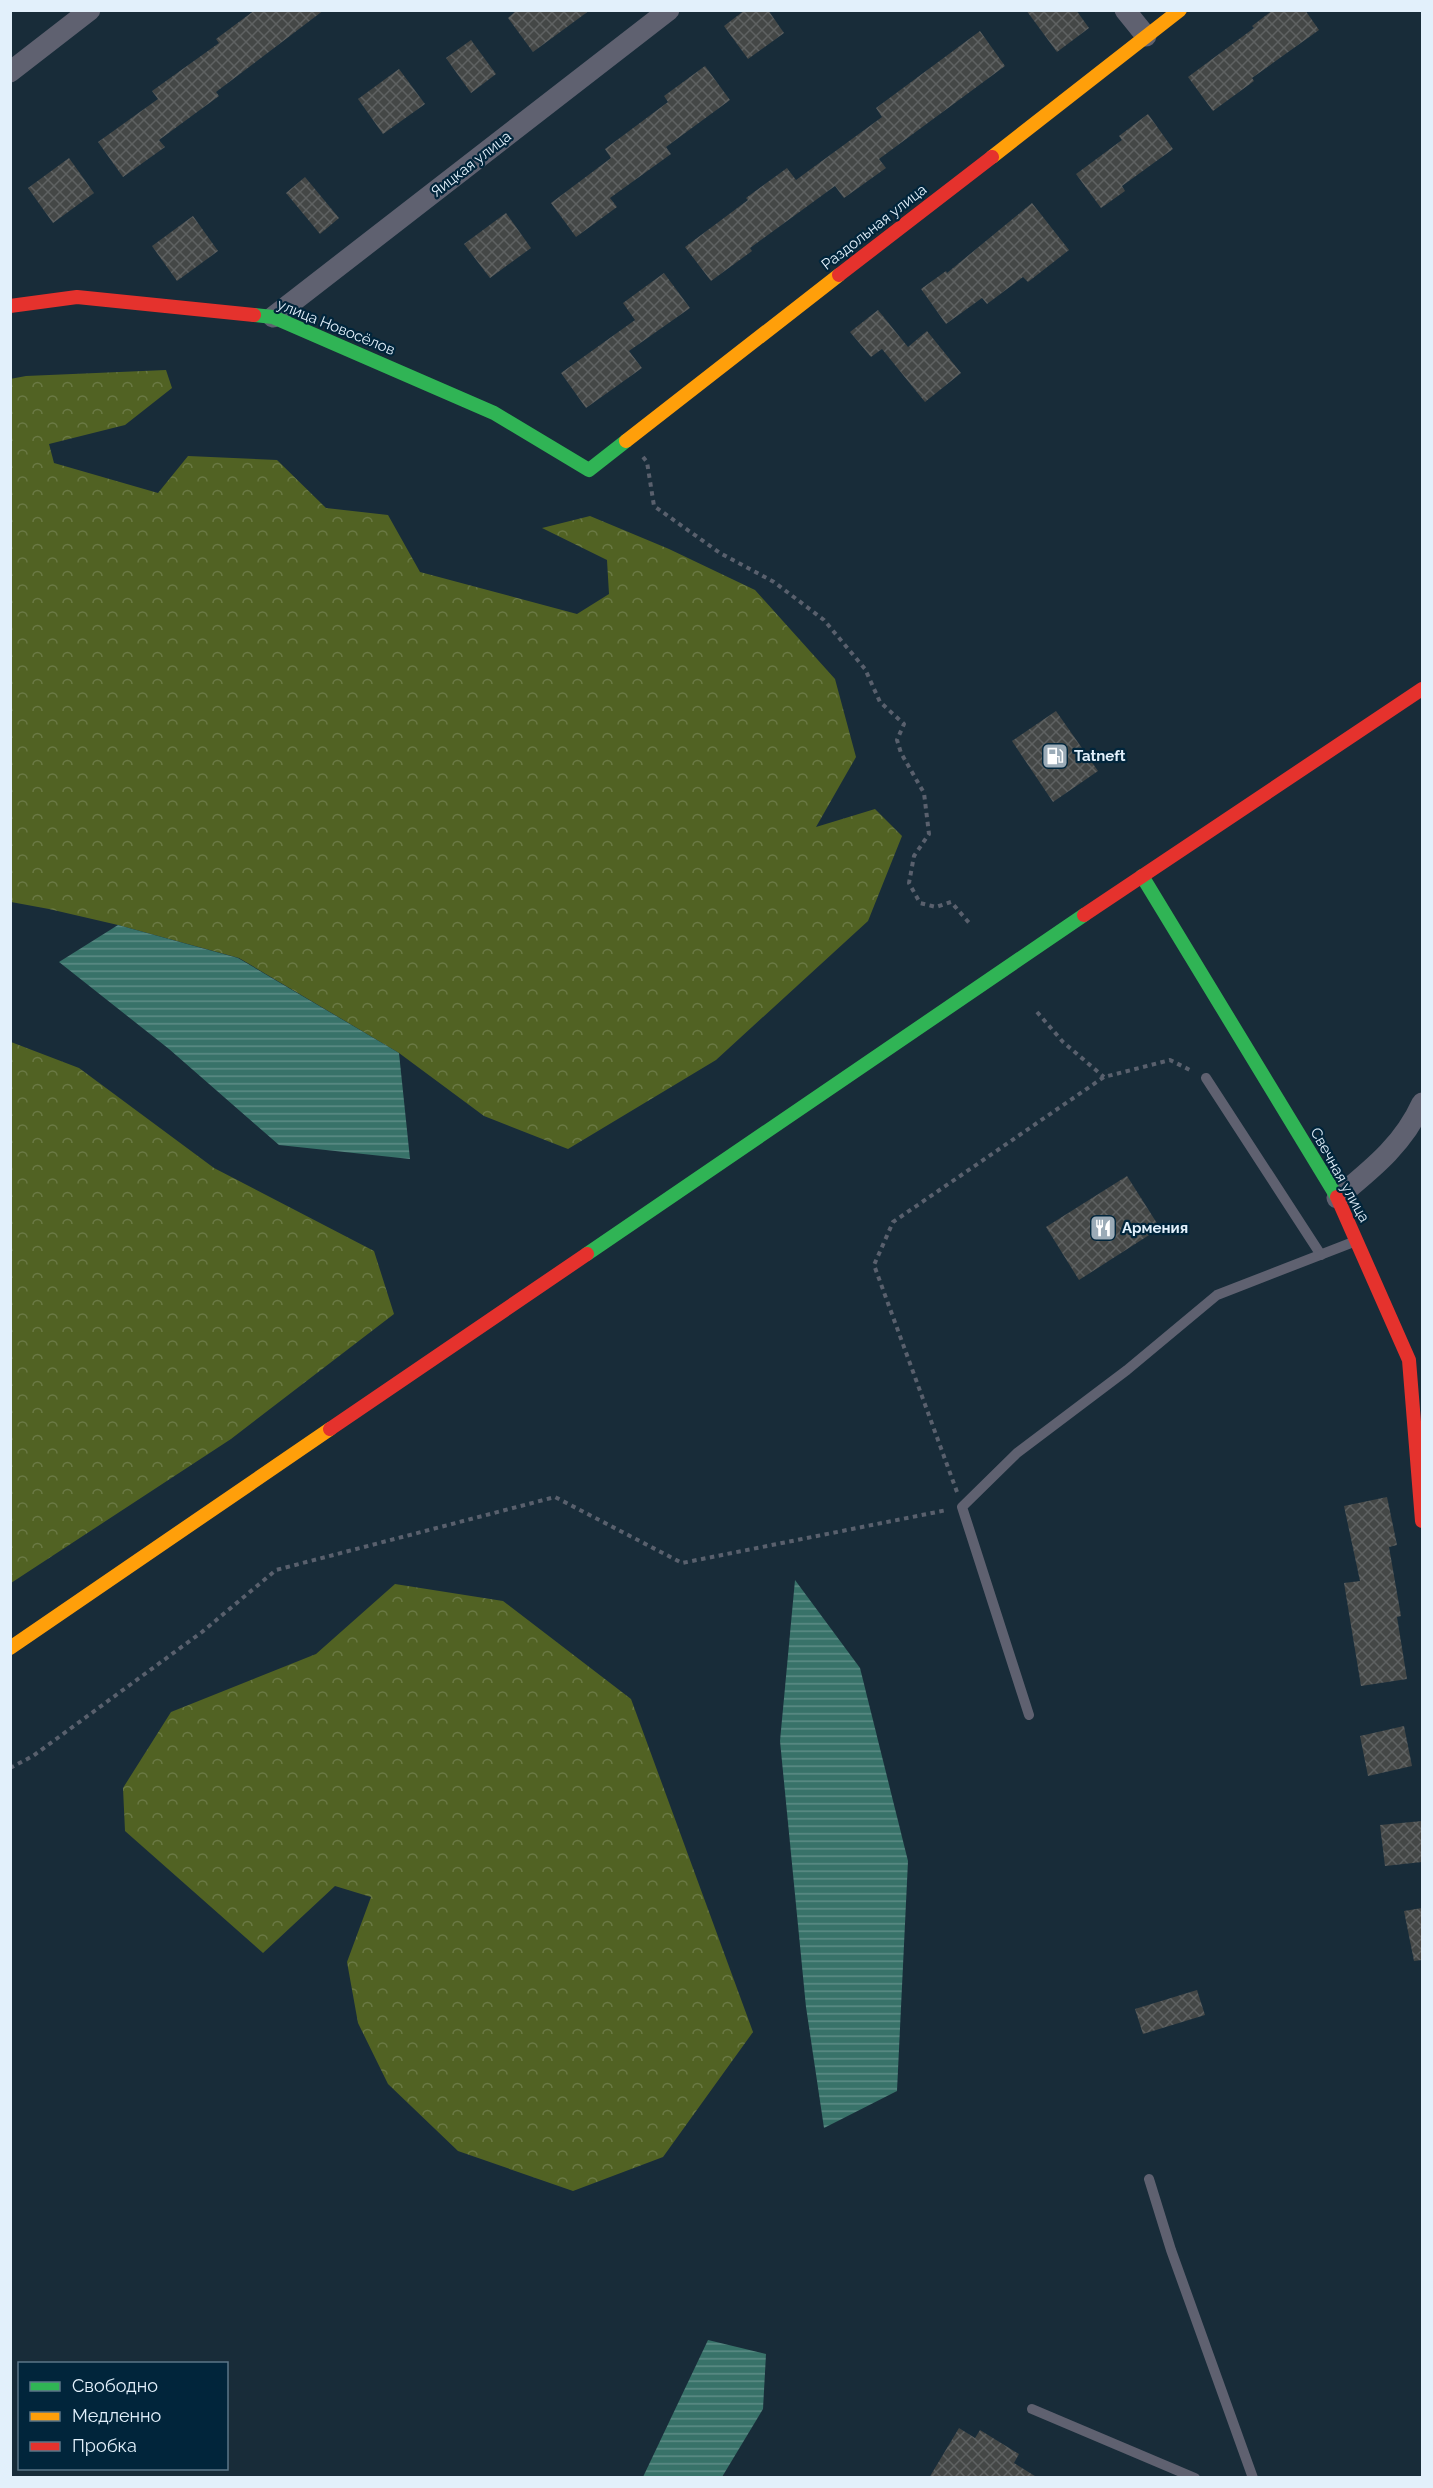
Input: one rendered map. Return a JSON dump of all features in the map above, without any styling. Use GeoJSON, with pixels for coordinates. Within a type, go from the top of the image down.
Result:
{"type":"FeatureCollection","features":[{"type":"Feature","properties":{"kind":"main road","name":"Раздольная улица"},"geometry":{"type":"LineString","coordinates":[[589,470],[1180,10]]}},
{"type":"Feature","properties":{"kind":"main road","name":"улица Новосёлов"},"geometry":{"type":"LineString","coordinates":[[10,306],[77,297],[273,317],[494,413],[589,470]]}},
{"type":"Feature","properties":{"kind":"main road"},"geometry":{"type":"LineString","coordinates":[[10,1648],[1142,876],[1417,692],[1422,683]]}},
{"type":"Feature","properties":{"kind":"main road","name":"Свечная улица"},"geometry":{"type":"LineString","coordinates":[[1142,876],[1337,1198],[1357,1240],[1408,1360],[1422,1521]]}},
{"type":"Feature","properties":{"kind":"street"},"geometry":{"type":"LineString","coordinates":[[10,72],[90,10]]}},
{"type":"Feature","properties":{"kind":"street","name":"Яицкая улица"},"geometry":{"type":"LineString","coordinates":[[273,317],[669,10]]}},
{"type":"Feature","properties":{"kind":"street"},"geometry":{"type":"LineString","coordinates":[[1125,10],[1146,36]]}},
{"type":"Feature","properties":{"kind":"street"},"geometry":{"type":"LineString","coordinates":[[1337,1198],[1375,1167],[1411,1127],[1422,1103]]}},
{"type":"Feature","properties":{"kind":"lane"},"geometry":{"type":"LineString","coordinates":[[1206,1078],[1320,1255]]}},
{"type":"Feature","properties":{"kind":"lane"},"geometry":{"type":"LineString","coordinates":[[1029,1715],[962,1507],[1017,1453],[1127,1370],[1217,1295],[1357,1240]]}},
{"type":"Feature","properties":{"kind":"lane"},"geometry":{"type":"LineString","coordinates":[[1149,2179],[1171,2250],[1253,2478]]}},
{"type":"Feature","properties":{"kind":"lane"},"geometry":{"type":"LineString","coordinates":[[1032,2409],[1195,2478]]}},
{"type":"Feature","properties":{"kind":"path"},"geometry":{"type":"LineString","coordinates":[[629,439],[647,462],[654,506],[720,553],[774,582],[824,620],[865,669],[880,702],[904,724],[897,740],[901,753],[924,793],[929,834],[914,856],[909,883],[920,903],[936,908],[951,902],[971,925]]}},
{"type":"Feature","properties":{"kind":"path"},"geometry":{"type":"LineString","coordinates":[[1037,1012],[1063,1042],[1104,1077]]}},
{"type":"Feature","properties":{"kind":"path"},"geometry":{"type":"LineString","coordinates":[[10,1768],[33,1756],[202,1632],[276,1570],[555,1497],[682,1563],[962,1507],[874,1265],[894,1222],[1104,1077],[1170,1059],[1206,1078]]}},
{"type":"Feature","properties":{"kind":"green space"},"geometry":{"type":"Polygon","coordinates":[[[166,370],[172,388],[125,425],[49,444],[54,463],[158,493],[188,456],[277,460],[326,508],[388,515],[420,572],[577,614],[609,594],[607,560],[542,528],[590,516],[669,549],[755,590],[835,679],[856,757],[816,827],[875,809],[902,836],[868,921],[716,1060],[568,1149],[484,1116],[399,1053],[239,958],[118,925],[11,902],[10,379],[26,376],[166,370]]]}},
{"type":"Feature","properties":{"kind":"green space"},"geometry":{"type":"Polygon","coordinates":[[[11,1042],[79,1068],[214,1168],[374,1251],[394,1314],[231,1439],[11,1583],[11,1042]]]}},
{"type":"Feature","properties":{"kind":"green space"},"geometry":{"type":"Polygon","coordinates":[[[395,1584],[503,1601],[631,1699],[753,2032],[663,2157],[573,2191],[458,2151],[388,2084],[358,2023],[347,1962],[371,1897],[335,1886],[263,1953],[125,1831],[123,1788],[171,1712],[316,1654],[395,1584]]]}},
{"type":"Feature","properties":{"kind":"shaded area"},"geometry":{"type":"Polygon","coordinates":[[[118,925],[238,958],[399,1053],[410,1159],[279,1145],[169,1049],[59,962],[118,925]]]}},
{"type":"Feature","properties":{"kind":"shaded area"},"geometry":{"type":"Polygon","coordinates":[[[795,1580],[860,1668],[908,1861],[897,2091],[824,2128],[806,2007],[780,1741],[795,1580]]]}},
{"type":"Feature","properties":{"kind":"shaded area"},"geometry":{"type":"Polygon","coordinates":[[[708,2340],[766,2354],[763,2409],[722,2477],[643,2477],[708,2340]]]}},
{"type":"Feature","properties":{"kind":"building"},"geometry":{"type":"Polygon","coordinates":[[[255,10],[324,10],[216,92],[219,96],[159,140],[165,147],[123,177],[98,142],[158,99],[152,91],[219,43],[216,39],[255,10]]]}},
{"type":"Feature","properties":{"kind":"building"},"geometry":{"type":"Polygon","coordinates":[[[517,10],[590,10],[533,52],[508,18],[517,10]]]}},
{"type":"Feature","properties":{"kind":"building"},"geometry":{"type":"Polygon","coordinates":[[[745,10],[768,10],[784,33],[748,59],[724,26],[745,10]]]}},
{"type":"Feature","properties":{"kind":"building"},"geometry":{"type":"Polygon","coordinates":[[[1026,10],[1076,10],[1089,28],[1057,52],[1026,10]]]}},
{"type":"Feature","properties":{"kind":"building"},"geometry":{"type":"Polygon","coordinates":[[[1273,10],[1305,10],[1319,30],[1252,78],[1254,81],[1213,111],[1188,77],[1254,28],[1252,26],[1273,10]]]}},
{"type":"Feature","properties":{"kind":"building"},"geometry":{"type":"Polygon","coordinates":[[[980,31],[1005,66],[879,159],[886,168],[844,198],[835,186],[750,248],[752,251],[711,281],[685,247],[787,168],[796,180],[882,117],[876,108],[980,31]]]}},
{"type":"Feature","properties":{"kind":"building"},"geometry":{"type":"Polygon","coordinates":[[[471,40],[496,74],[471,93],[446,58],[471,40]]]}},
{"type":"Feature","properties":{"kind":"building"},"geometry":{"type":"Polygon","coordinates":[[[705,66],[730,100],[666,147],[671,154],[610,198],[617,207],[576,237],[551,203],[611,158],[605,149],[668,102],[664,96],[705,66]]]}},
{"type":"Feature","properties":{"kind":"building"},"geometry":{"type":"Polygon","coordinates":[[[399,69],[425,104],[383,134],[358,99],[399,69]]]}},
{"type":"Feature","properties":{"kind":"building"},"geometry":{"type":"Polygon","coordinates":[[[1148,114],[1173,149],[1122,186],[1125,191],[1101,208],[1076,174],[1122,140],[1119,136],[1148,114]]]}},
{"type":"Feature","properties":{"kind":"building"},"geometry":{"type":"Polygon","coordinates":[[[69,158],[94,193],[53,223],[28,188],[69,158]]]}},
{"type":"Feature","properties":{"kind":"building"},"geometry":{"type":"Polygon","coordinates":[[[305,177],[339,218],[320,234],[286,193],[305,177]]]}},
{"type":"Feature","properties":{"kind":"building"},"geometry":{"type":"Polygon","coordinates":[[[1032,203],[1069,250],[1028,282],[1023,277],[987,304],[982,298],[946,324],[921,289],[946,271],[947,273],[1032,203]]]}},
{"type":"Feature","properties":{"kind":"building"},"geometry":{"type":"Polygon","coordinates":[[[506,213],[531,248],[490,278],[464,244],[506,213]]]}},
{"type":"Feature","properties":{"kind":"building"},"geometry":{"type":"Polygon","coordinates":[[[193,216],[218,251],[177,281],[152,246],[193,216]]]}},
{"type":"Feature","properties":{"kind":"building"},"geometry":{"type":"Polygon","coordinates":[[[664,273],[690,308],[629,351],[642,368],[586,408],[561,373],[635,320],[623,303],[664,273]]]}},
{"type":"Feature","properties":{"kind":"building"},"geometry":{"type":"Polygon","coordinates":[[[878,310],[908,347],[927,331],[961,373],[925,402],[882,349],[871,357],[850,332],[878,310]]]}},
{"type":"Feature","properties":{"kind":"building","name":"Tatneft"},"geometry":{"type":"Polygon","coordinates":[[[1056,711],[1098,771],[1053,802],[1012,741],[1056,711]]]}},
{"type":"Feature","properties":{"kind":"building","name":"Армения"},"geometry":{"type":"Polygon","coordinates":[[[1127,1176],[1160,1228],[1079,1280],[1046,1227],[1127,1176]]]}},
{"type":"Feature","properties":{"kind":"building"},"geometry":{"type":"Polygon","coordinates":[[[1387,1497],[1397,1545],[1389,1547],[1401,1616],[1397,1617],[1407,1679],[1361,1686],[1344,1583],[1360,1581],[1344,1506],[1387,1497]]]}},
{"type":"Feature","properties":{"kind":"building"},"geometry":{"type":"Polygon","coordinates":[[[1404,1726],[1412,1766],[1368,1776],[1360,1736],[1404,1726]]]}},
{"type":"Feature","properties":{"kind":"building"},"geometry":{"type":"Polygon","coordinates":[[[1422,1821],[1422,1862],[1385,1866],[1380,1825],[1422,1821]]]}},
{"type":"Feature","properties":{"kind":"building"},"geometry":{"type":"Polygon","coordinates":[[[1422,1908],[1422,1960],[1414,1961],[1404,1911],[1422,1908]]]}},
{"type":"Feature","properties":{"kind":"building"},"geometry":{"type":"Polygon","coordinates":[[[1197,1990],[1205,2015],[1143,2034],[1135,2009],[1197,1990]]]}},
{"type":"Feature","properties":{"kind":"building"},"geometry":{"type":"Polygon","coordinates":[[[959,2428],[975,2438],[980,2430],[1019,2454],[1014,2463],[1038,2478],[929,2478],[959,2428]]]}},
{"type":"Feature","properties":{"kind":"traffic: fast"},"geometry":{"type":"LineString","coordinates":[[254,315],[273,317],[494,413],[589,470],[626,441]]}},
{"type":"Feature","properties":{"kind":"traffic: fast"},"geometry":{"type":"LineString","coordinates":[[1142,876],[1337,1197]]}},
{"type":"Feature","properties":{"kind":"traffic: fast"},"geometry":{"type":"LineString","coordinates":[[587,1254],[1084,915]]}},
{"type":"Feature","properties":{"kind":"traffic: slow"},"geometry":{"type":"LineString","coordinates":[[992,157],[1180,10]]}},
{"type":"Feature","properties":{"kind":"traffic: slow"},"geometry":{"type":"LineString","coordinates":[[626,441],[839,275]]}},
{"type":"Feature","properties":{"kind":"traffic: slow"},"geometry":{"type":"LineString","coordinates":[[10,1648],[330,1429]]}},
{"type":"Feature","properties":{"kind":"traffic: jam"},"geometry":{"type":"LineString","coordinates":[[839,275],[992,157]]}},
{"type":"Feature","properties":{"kind":"traffic: jam"},"geometry":{"type":"LineString","coordinates":[[10,306],[77,297],[254,315]]}},
{"type":"Feature","properties":{"kind":"traffic: jam"},"geometry":{"type":"LineString","coordinates":[[1084,915],[1422,689]]}},
{"type":"Feature","properties":{"kind":"traffic: jam"},"geometry":{"type":"LineString","coordinates":[[1337,1197],[1409,1360],[1422,1521]]}},
{"type":"Feature","properties":{"kind":"traffic: jam"},"geometry":{"type":"LineString","coordinates":[[330,1429],[587,1254]]}},
{"type":"Feature","properties":{"kind":"place","name":"Tatneft"},"geometry":{"type":"Point","coordinates":[1055,756]}},
{"type":"Feature","properties":{"kind":"place","name":"Армения"},"geometry":{"type":"Point","coordinates":[1103,1228]}}]}
